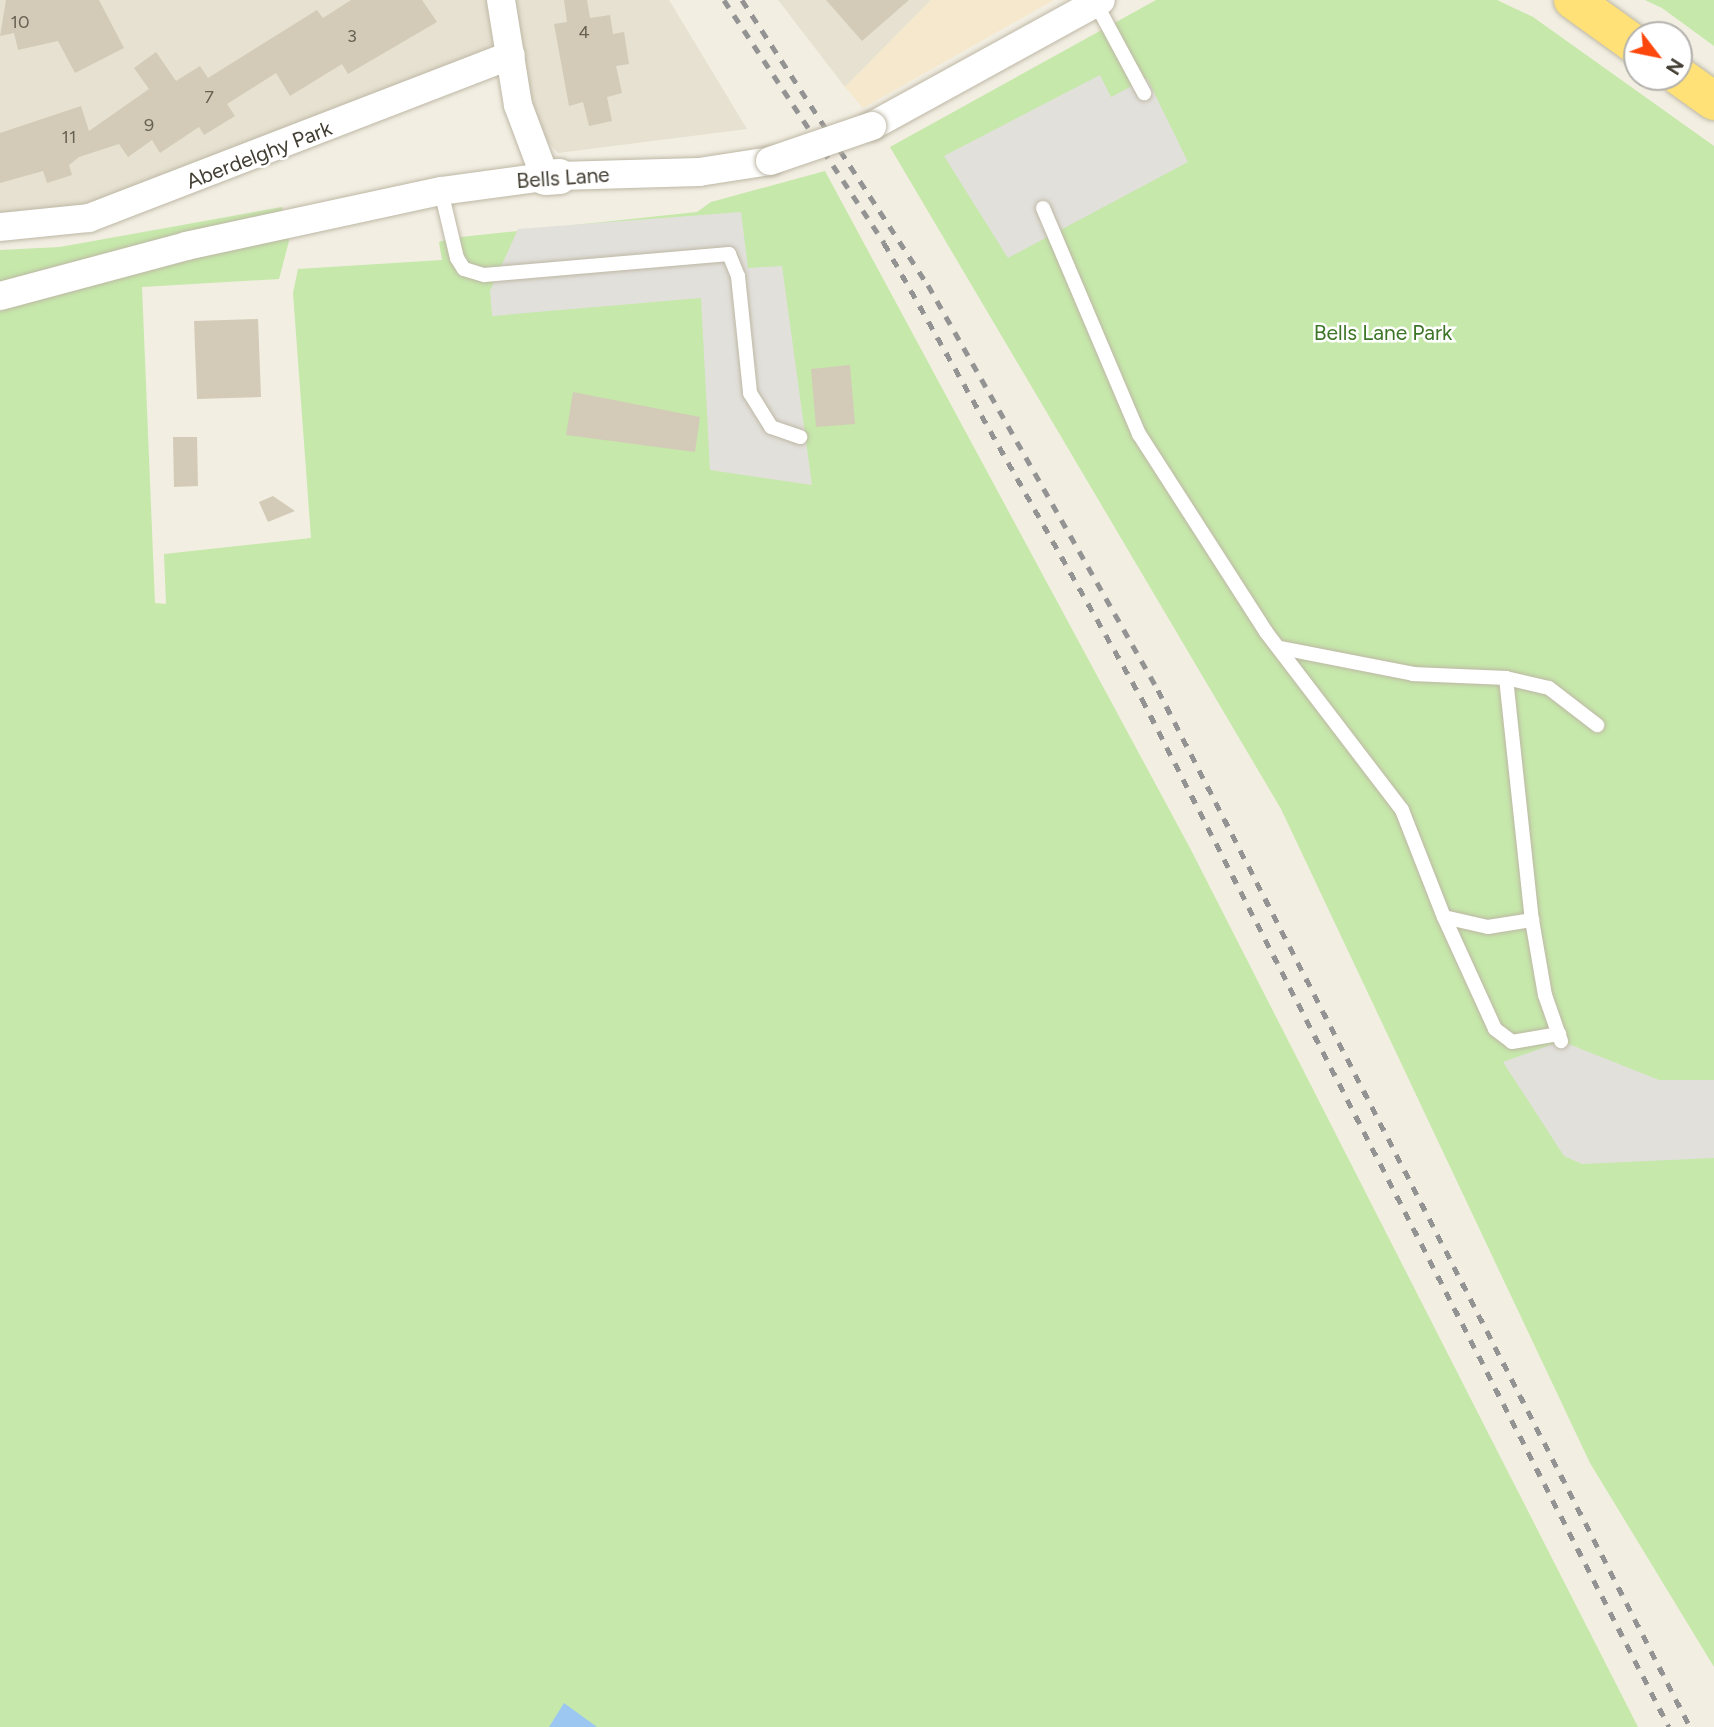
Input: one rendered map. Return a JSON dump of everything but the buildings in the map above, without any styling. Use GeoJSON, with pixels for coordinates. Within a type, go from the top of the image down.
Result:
{"type":"FeatureCollection","features":[{"type":"Feature","properties":{"kind":"highway"},"geometry":{"type":"LineString","coordinates":[[1573,0],[1623,36]]}},
{"type":"Feature","properties":{"kind":"highway"},"geometry":{"type":"LineString","coordinates":[[1693,86],[1714,102]]}},
{"type":"Feature","properties":{"kind":"street"},"geometry":{"type":"LineString","coordinates":[[501,0],[518,105],[552,177]]}},
{"type":"Feature","properties":{"kind":"street","name":"Bells Lane"},"geometry":{"type":"LineString","coordinates":[[0,296],[186,246],[441,191],[552,177],[699,172],[770,161],[872,126],[1097,1]]}},
{"type":"Feature","properties":{"kind":"street","name":"Aberdelghy Park"},"geometry":{"type":"LineString","coordinates":[[0,227],[89,218],[511,55]]}},
{"type":"Feature","properties":{"kind":"lane"},"geometry":{"type":"LineString","coordinates":[[1097,1],[1144,93]]}},
{"type":"Feature","properties":{"kind":"lane"},"geometry":{"type":"LineString","coordinates":[[441,191],[457,258],[464,268],[484,275],[729,254],[738,276],[750,394],[771,427],[800,437]]}},
{"type":"Feature","properties":{"kind":"lane"},"geometry":{"type":"LineString","coordinates":[[1044,208],[1139,434],[1192,523],[1402,810],[1444,917],[1495,1029],[1511,1042],[1560,1037],[1532,920],[1506,678]]}},
{"type":"Feature","properties":{"kind":"lane"},"geometry":{"type":"LineString","coordinates":[[1281,648],[1413,674],[1506,678],[1549,688],[1597,724]]}},
{"type":"Feature","properties":{"kind":"lane"},"geometry":{"type":"LineString","coordinates":[[1444,917],[1488,927],[1532,920]]}},
{"type":"Feature","properties":{"kind":"shaded area"},"geometry":{"type":"Polygon","coordinates":[[[0,0],[669,0],[747,129],[558,153],[539,132],[516,37],[194,172],[89,208],[0,219],[0,0]]]}},
{"type":"Feature","properties":{"kind":"shaded area"},"geometry":{"type":"Polygon","coordinates":[[[778,0],[931,0],[845,87],[778,0]]]}},
{"type":"Feature","properties":{"kind":"shaded area"},"geometry":{"type":"Polygon","coordinates":[[[931,0],[1054,0],[863,108],[845,87],[931,0]]]}},
{"type":"Feature","properties":{"kind":"shaded area"},"geometry":{"type":"Polygon","coordinates":[[[1100,75],[1111,97],[1147,78],[1188,162],[1008,258],[944,156],[1100,75]]]}},
{"type":"Feature","properties":{"kind":"shaded area"},"geometry":{"type":"Polygon","coordinates":[[[741,212],[748,268],[782,266],[812,485],[710,470],[701,298],[492,316],[490,291],[518,229],[741,212]]]}},
{"type":"Feature","properties":{"kind":"shaded area"},"geometry":{"type":"Polygon","coordinates":[[[1561,1041],[1659,1080],[1714,1080],[1714,1158],[1582,1164],[1564,1156],[1503,1062],[1561,1041]]]}},
{"type":"Feature","properties":{"kind":"green space","name":"Bells Lane Park"},"geometry":{"type":"Polygon","coordinates":[[[1156,0],[1497,0],[1533,17],[1623,81],[1623,91],[1637,91],[1714,146],[1714,1667],[1590,1463],[1281,809],[890,147],[1156,0]]]}},
{"type":"Feature","properties":{"kind":"green space"},"geometry":{"type":"Polygon","coordinates":[[[1645,0],[1714,0],[1714,46],[1693,31],[1693,21],[1680,21],[1645,0]]]}},
{"type":"Feature","properties":{"kind":"green space"},"geometry":{"type":"Polygon","coordinates":[[[825,171],[1190,848],[1638,1727],[0,1727],[0,250],[60,247],[282,207],[289,241],[279,279],[142,287],[155,603],[166,604],[164,554],[311,538],[293,293],[298,269],[442,260],[439,242],[451,238],[697,212],[711,202],[825,171]]]}},
{"type":"Feature","properties":{"kind":"water"},"geometry":{"type":"Polygon","coordinates":[[[564,1703],[597,1727],[549,1727],[564,1703]]]}},
{"type":"Feature","properties":{"kind":"railway"},"geometry":{"type":"LineString","coordinates":[[724,0],[884,243],[1142,699],[1669,1727]]}},
{"type":"Feature","properties":{"kind":"railway"},"geometry":{"type":"LineString","coordinates":[[742,0],[928,285],[1158,690],[1690,1727]]}}]}
